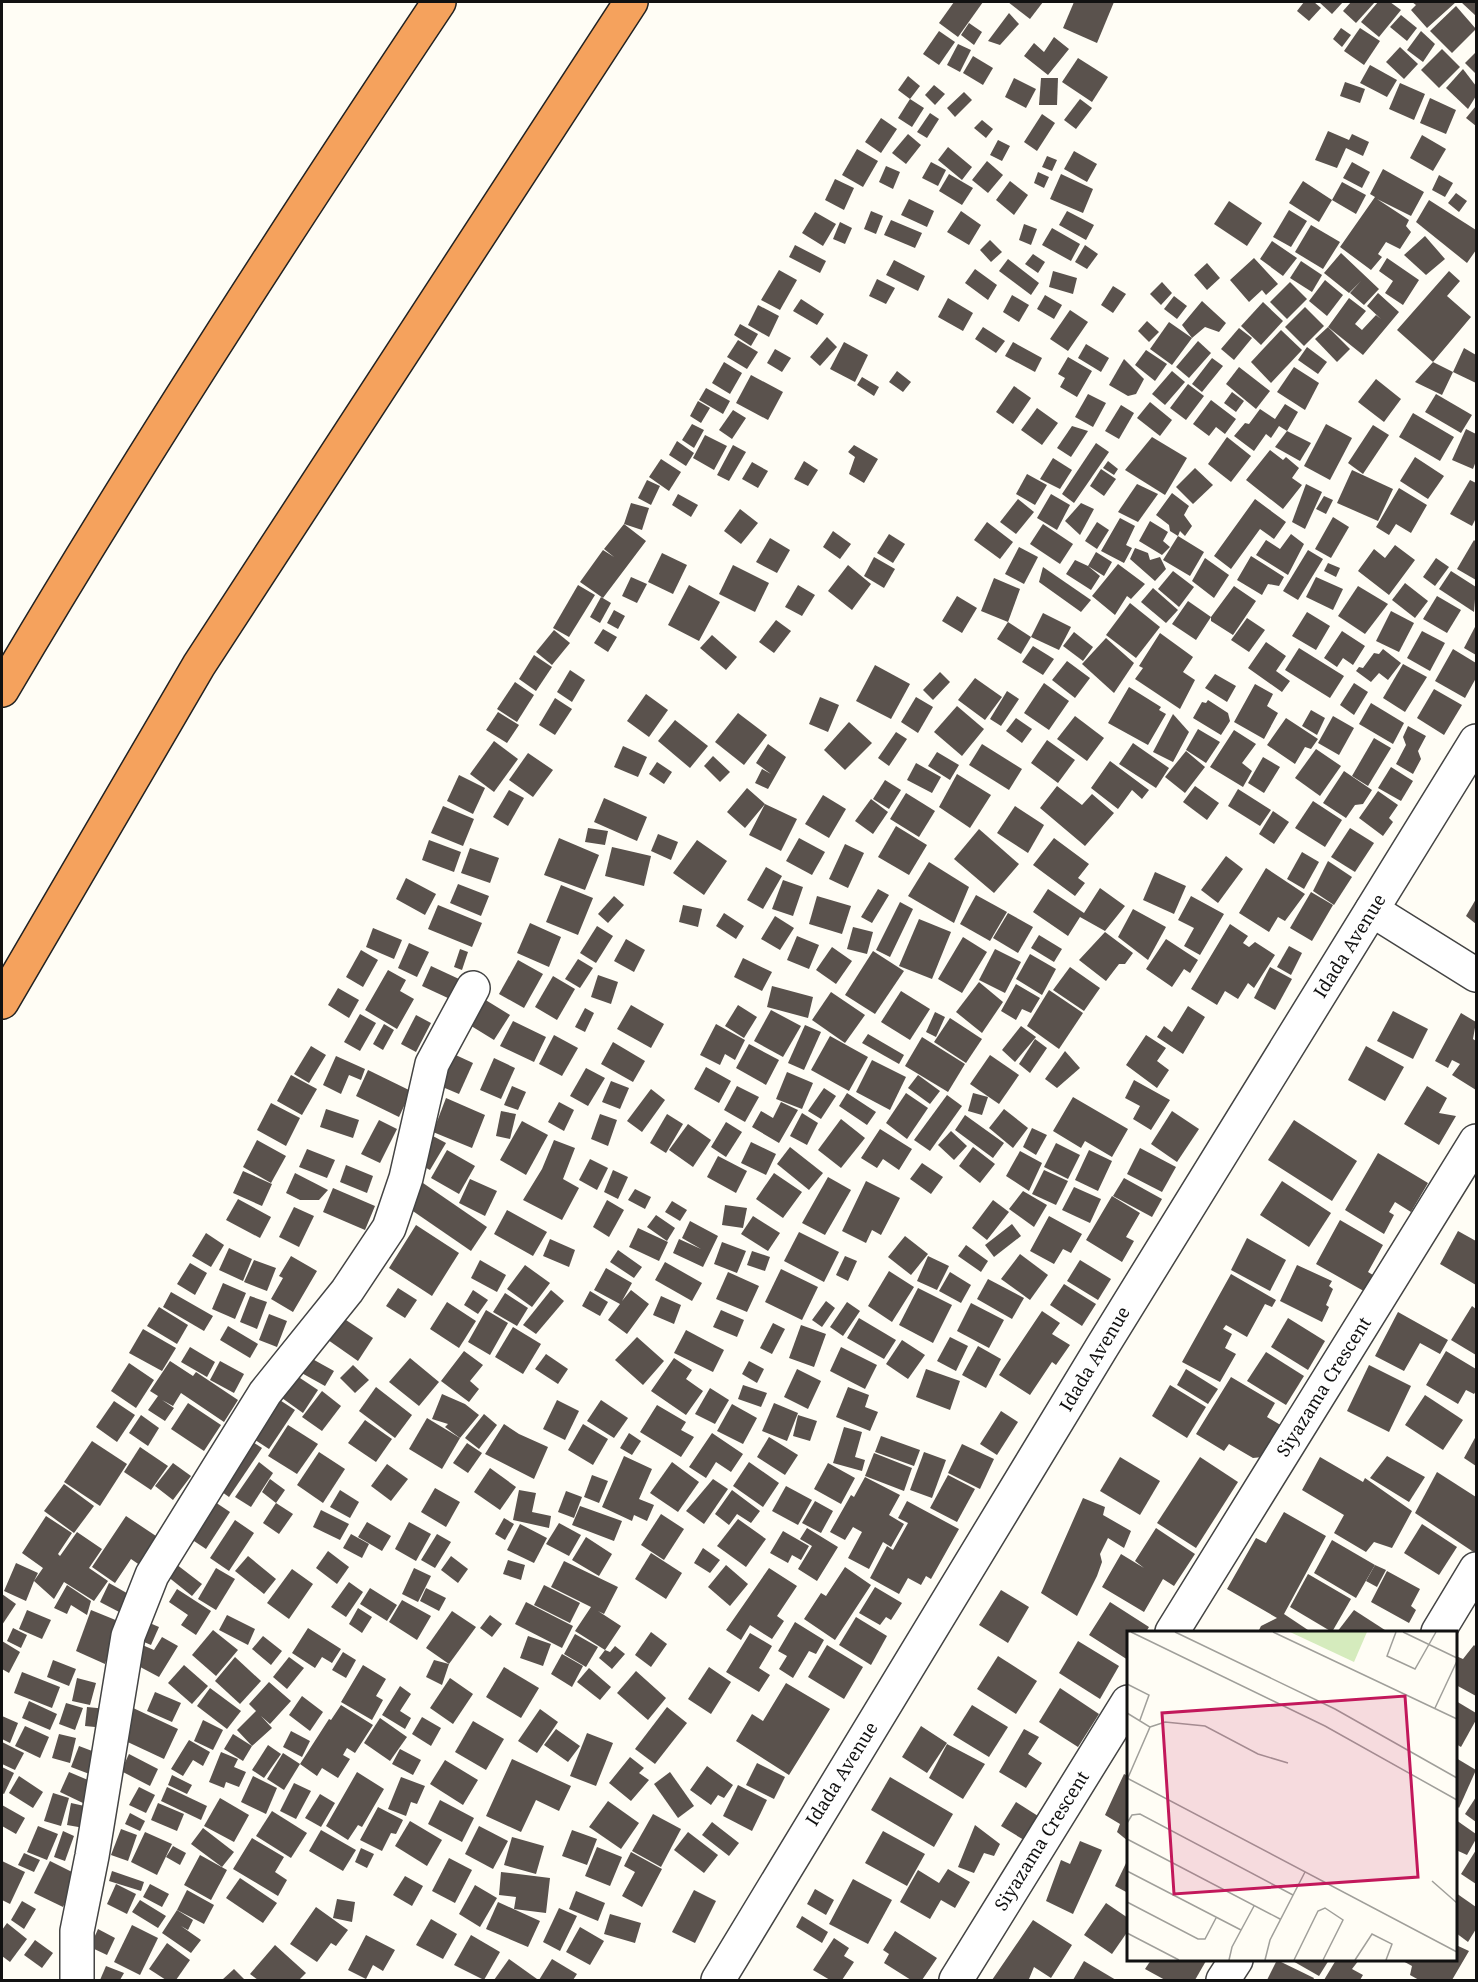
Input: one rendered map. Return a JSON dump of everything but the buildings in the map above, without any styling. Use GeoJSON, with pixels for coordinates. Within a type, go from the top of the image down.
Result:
{"type":"FeatureCollection","features":[{"type":"Feature","properties":{"kind":"highway"},"geometry":{"type":"LineString","coordinates":[[2,690],[68,578],[257,275],[439,2]]}},
{"type":"Feature","properties":{"kind":"highway"},"geometry":{"type":"LineString","coordinates":[[2,1002],[199,665],[631,2]]}},
{"type":"Feature","properties":{"kind":"street","name":"Idada Avenue"},"geometry":{"type":"LineString","coordinates":[[718,1980],[1096,1356],[1476,741]]}},
{"type":"Feature","properties":{"kind":"street"},"geometry":{"type":"LineString","coordinates":[[1372,910],[1476,975]]}},
{"type":"Feature","properties":{"kind":"street"},"geometry":{"type":"LineString","coordinates":[[77,1980],[77,1931],[92,1856],[128,1635],[139,1606],[152,1575],[265,1393],[347,1291],[389,1228],[406,1178],[432,1064],[472,988]]}},
{"type":"Feature","properties":{"kind":"street","name":"Siyazama Crescent"},"geometry":{"type":"LineString","coordinates":[[1173,1631],[1476,1141]]}},
{"type":"Feature","properties":{"kind":"street"},"geometry":{"type":"LineString","coordinates":[[1439,1631],[1476,1569]]}},
{"type":"Feature","properties":{"kind":"street","name":"Siyazama Crescent"},"geometry":{"type":"LineString","coordinates":[[956,1980],[1127,1704]]}},
{"type":"Feature","properties":{"kind":"street"},"geometry":{"type":"LineString","coordinates":[[1223,1980],[1235,1961]]}}]}
